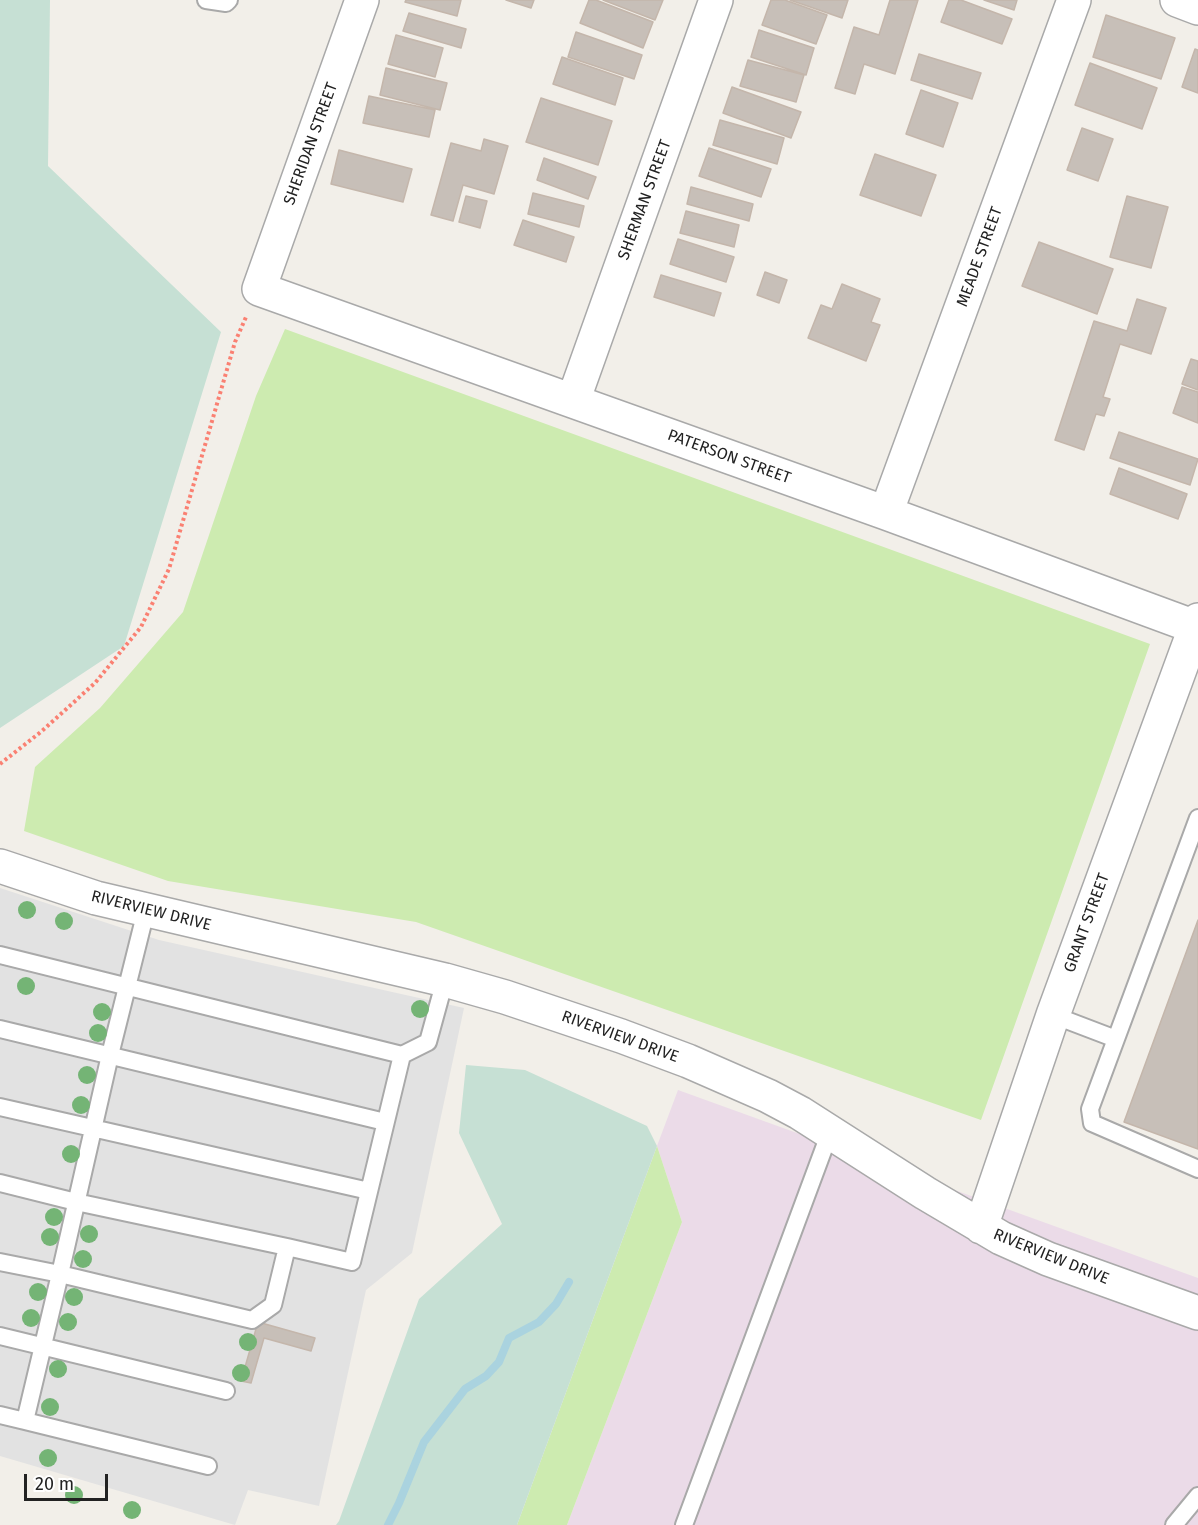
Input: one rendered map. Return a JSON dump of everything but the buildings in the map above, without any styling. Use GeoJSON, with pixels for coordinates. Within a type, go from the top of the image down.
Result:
{"type":"FeatureCollection","features":[{"type":"Feature","properties":{"kind":"street","name":"SHERIDAN STREET"},"geometry":{"type":"LineString","coordinates":[[259,289],[362,0]]}},
{"type":"Feature","properties":{"kind":"street","name":"SHERMAN STREET"},"geometry":{"type":"LineString","coordinates":[[573,401],[716,0]]}},
{"type":"Feature","properties":{"kind":"street","name":"MEADE STREET"},"geometry":{"type":"LineString","coordinates":[[886,513],[1074,0]]}},
{"type":"Feature","properties":{"kind":"street"},"geometry":{"type":"LineString","coordinates":[[1177,0],[1198,8]]}},
{"type":"Feature","properties":{"kind":"street","name":"PATERSON STREET"},"geometry":{"type":"LineString","coordinates":[[259,289],[1197,625]]}},
{"type":"Feature","properties":{"kind":"street","name":"GRANT STREET"},"geometry":{"type":"LineString","coordinates":[[981,1227],[1053,1015],[1197,625]]}},
{"type":"Feature","properties":{"kind":"street","name":"RIVERVIEW DRIVE"},"geometry":{"type":"LineString","coordinates":[[0,866],[62,888],[146,911],[445,980],[569,1018],[688,1061],[768,1096],[830,1132],[981,1227],[1048,1259],[1198,1313]]}},
{"type":"Feature","properties":{"kind":"lane"},"geometry":{"type":"LineString","coordinates":[[206,0],[226,3],[229,0]]}},
{"type":"Feature","properties":{"kind":"lane"},"geometry":{"type":"LineString","coordinates":[[1198,818],[1090,1109],[1092,1123],[1198,1169]]}},
{"type":"Feature","properties":{"kind":"lane"},"geometry":{"type":"LineString","coordinates":[[25,1420],[146,911]]}},
{"type":"Feature","properties":{"kind":"lane"},"geometry":{"type":"LineString","coordinates":[[0,955],[129,985],[402,1055],[428,1042],[445,980]]}},
{"type":"Feature","properties":{"kind":"lane"},"geometry":{"type":"LineString","coordinates":[[1053,1015],[1116,1039]]}},
{"type":"Feature","properties":{"kind":"lane"},"geometry":{"type":"LineString","coordinates":[[0,1029],[386,1122]]}},
{"type":"Feature","properties":{"kind":"lane"},"geometry":{"type":"LineString","coordinates":[[0,1183],[352,1263],[402,1055]]}},
{"type":"Feature","properties":{"kind":"lane"},"geometry":{"type":"LineString","coordinates":[[0,1107],[369,1191]]}},
{"type":"Feature","properties":{"kind":"lane"},"geometry":{"type":"LineString","coordinates":[[684,1525],[830,1132]]}},
{"type":"Feature","properties":{"kind":"lane"},"geometry":{"type":"LineString","coordinates":[[0,1262],[252,1320],[273,1305],[287,1247]]}},
{"type":"Feature","properties":{"kind":"lane"},"geometry":{"type":"LineString","coordinates":[[0,1336],[226,1391]]}},
{"type":"Feature","properties":{"kind":"lane"},"geometry":{"type":"LineString","coordinates":[[0,1415],[208,1466]]}},
{"type":"Feature","properties":{"kind":"lane"},"geometry":{"type":"LineString","coordinates":[[1174,1525],[1198,1496]]}},
{"type":"Feature","properties":{"kind":"path"},"geometry":{"type":"LineString","coordinates":[[0,764],[42,731],[94,683],[141,627],[169,569],[235,342],[259,289]]}},
{"type":"Feature","properties":{"kind":"shaded area"},"geometry":{"type":"Polygon","coordinates":[[[0,888],[159,940],[464,1008],[412,1253],[366,1290],[319,1506],[248,1490],[235,1525],[0,1456],[0,888]]]}},
{"type":"Feature","properties":{"kind":"shaded area"},"geometry":{"type":"Polygon","coordinates":[[[678,1090],[1198,1278],[1198,1525],[567,1525],[682,1222],[657,1146],[678,1090]]]}},
{"type":"Feature","properties":{"kind":"green space"},"geometry":{"type":"Polygon","coordinates":[[[0,0],[50,0],[48,166],[221,332],[124,646],[0,728],[0,0]]]}},
{"type":"Feature","properties":{"kind":"green space"},"geometry":{"type":"Polygon","coordinates":[[[285,329],[1150,644],[981,1120],[416,922],[168,881],[24,831],[35,767],[100,708],[183,612],[256,396],[285,329]]]}},
{"type":"Feature","properties":{"kind":"green space"},"geometry":{"type":"Polygon","coordinates":[[[466,1065],[525,1070],[647,1126],[657,1146],[517,1525],[336,1525],[419,1299],[502,1224],[459,1133],[466,1065]]]}},
{"type":"Feature","properties":{"kind":"green space"},"geometry":{"type":"Polygon","coordinates":[[[657,1146],[682,1222],[567,1525],[517,1525],[657,1146]]]}},
{"type":"Feature","properties":{"kind":"waterway"},"geometry":{"type":"LineString","coordinates":[[388,1525],[424,1442],[465,1389],[486,1376],[499,1362],[509,1338],[539,1322],[556,1304],[569,1282]]}}]}
